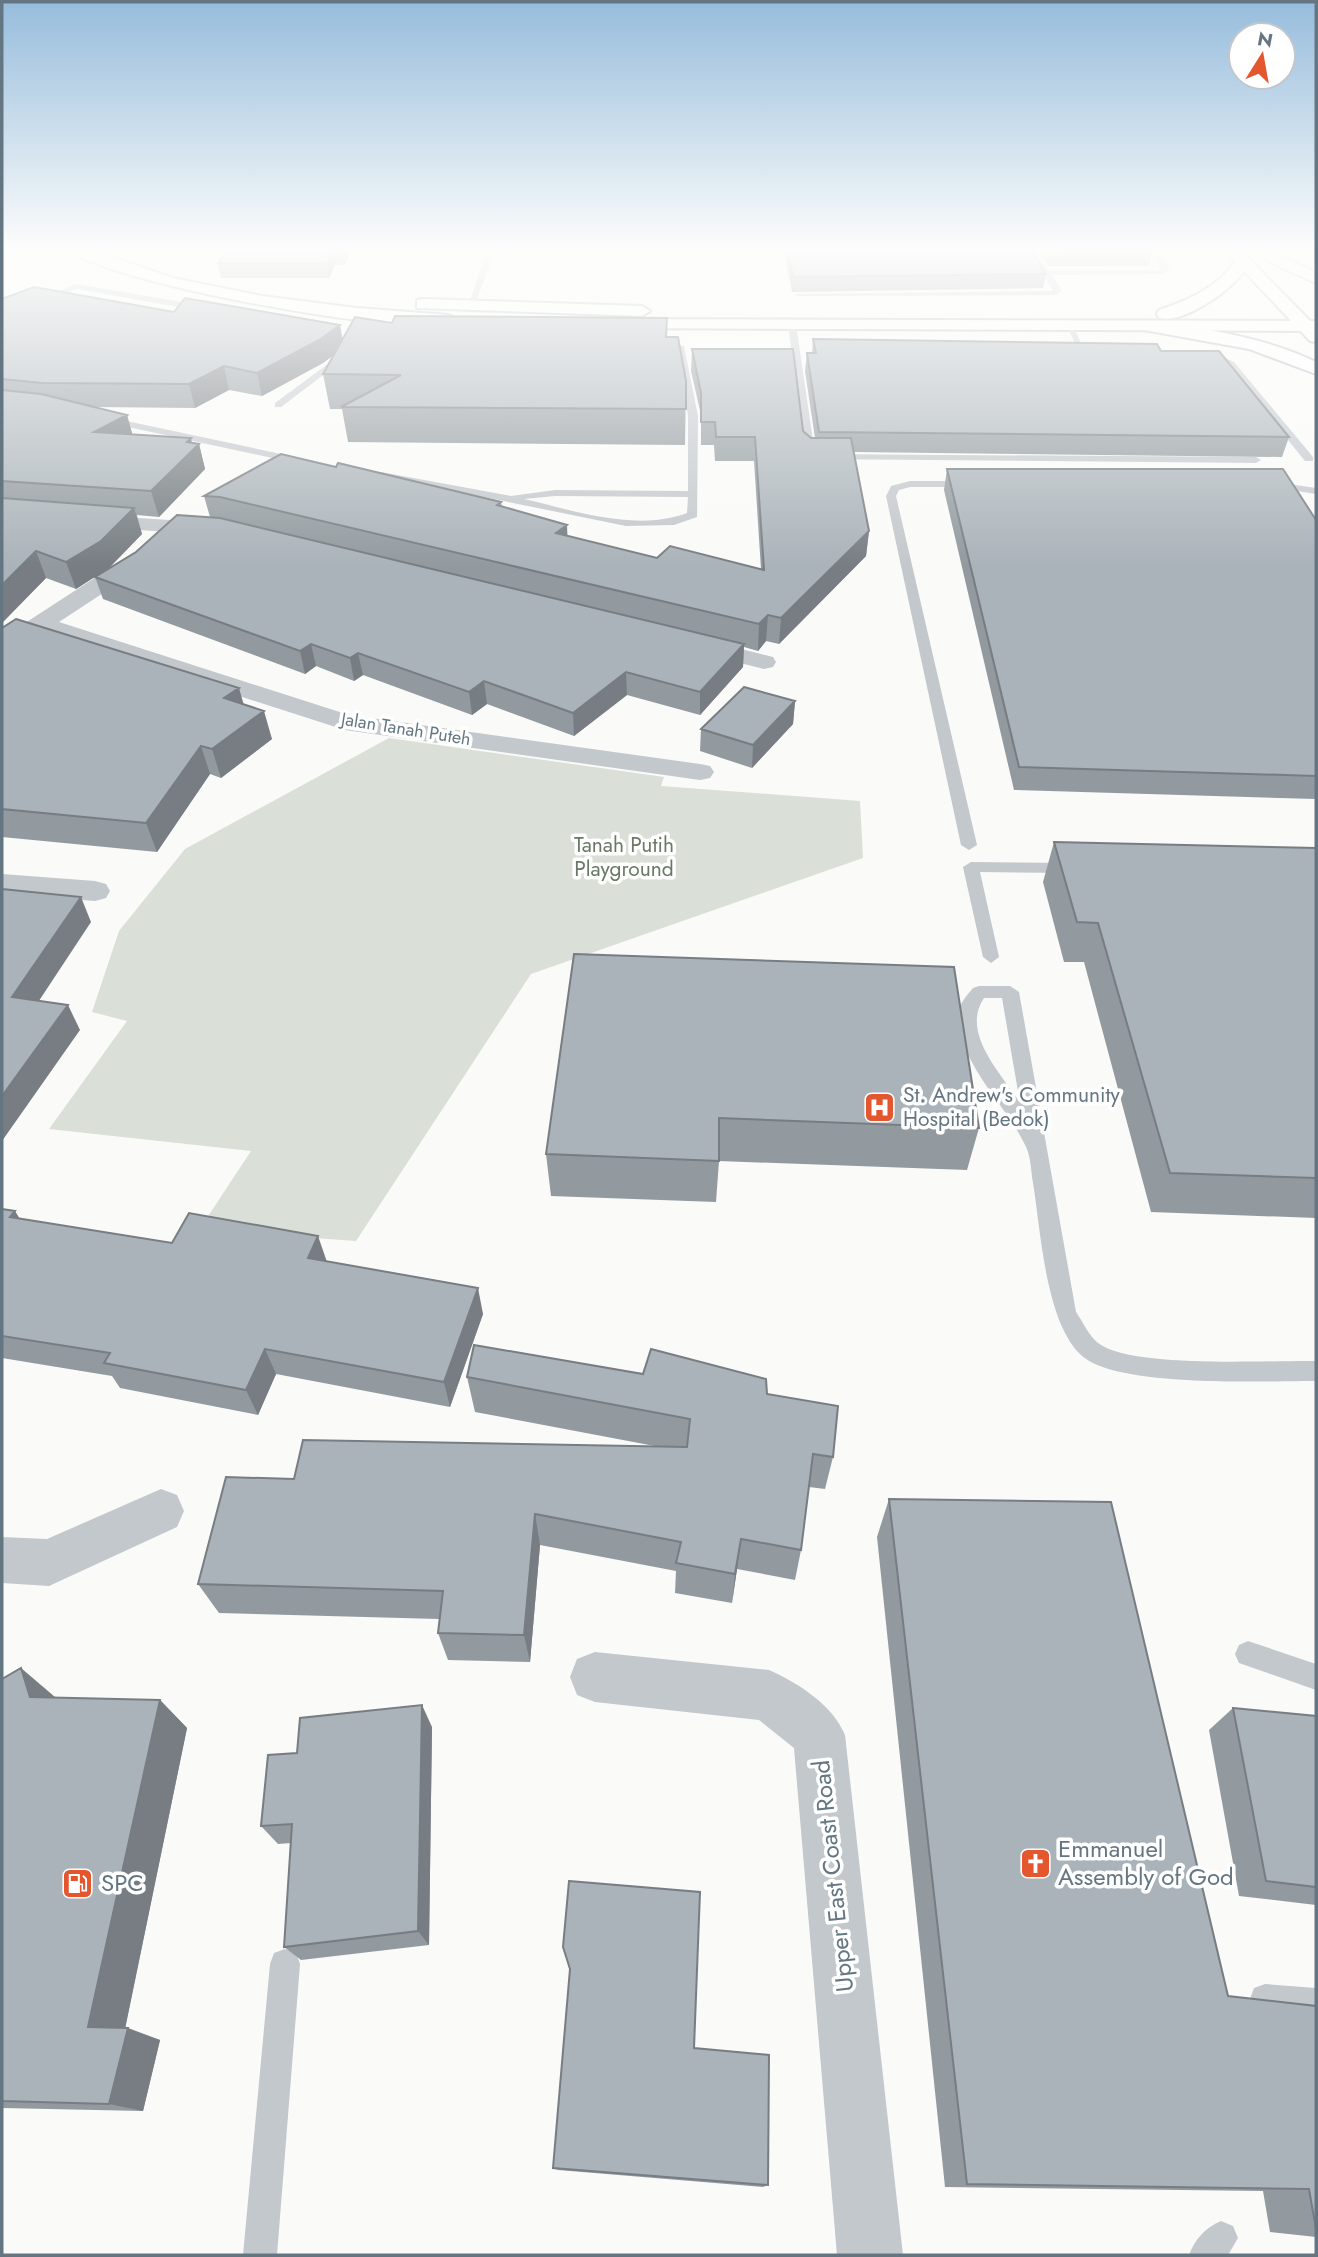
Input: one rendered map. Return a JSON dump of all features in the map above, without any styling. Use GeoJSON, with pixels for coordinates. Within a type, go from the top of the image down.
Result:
{"type":"FeatureCollection","features":[{"type":"Feature","properties":{"kind":"main road"},"geometry":{"type":"LineString","coordinates":[[1293,356],[1316,369]]}},
{"type":"Feature","properties":{"kind":"street"},"geometry":{"type":"LineString","coordinates":[[2,515],[239,533]]}},
{"type":"Feature","properties":{"kind":"street"},"geometry":{"type":"LineString","coordinates":[[2,649],[133,566],[174,526]]}},
{"type":"Feature","properties":{"kind":"street","name":"Jalan Tanah Puteh"},"geometry":{"type":"LineString","coordinates":[[41,625],[345,722],[700,772]]}},
{"type":"Feature","properties":{"kind":"street"},"geometry":{"type":"LineString","coordinates":[[669,639],[764,662]]}},
{"type":"Feature","properties":{"kind":"street"},"geometry":{"type":"LineString","coordinates":[[2,884],[95,891]]}},
{"type":"Feature","properties":{"kind":"street"},"geometry":{"type":"LineString","coordinates":[[2,1560],[49,1563],[161,1511]]}},
{"type":"Feature","properties":{"kind":"street","name":"Upper East Coast Road"},"geometry":{"type":"LineString","coordinates":[[595,1677],[769,1696],[819,1735],[870,2255]]}},
{"type":"Feature","properties":{"kind":"lane"},"geometry":{"type":"LineString","coordinates":[[278,405],[343,356]]}},
{"type":"Feature","properties":{"kind":"lane"},"geometry":{"type":"LineString","coordinates":[[373,474],[506,497],[568,514],[640,523],[685,519],[693,514],[692,416],[682,356]]}},
{"type":"Feature","properties":{"kind":"lane"},"geometry":{"type":"LineString","coordinates":[[798,356],[809,454],[813,457],[1256,460]]}},
{"type":"Feature","properties":{"kind":"lane"},"geometry":{"type":"LineString","coordinates":[[1199,356],[1219,358],[1231,364],[1309,459]]}},
{"type":"Feature","properties":{"kind":"lane"},"geometry":{"type":"LineString","coordinates":[[95,418],[307,462]]}},
{"type":"Feature","properties":{"kind":"lane"},"geometry":{"type":"LineString","coordinates":[[970,845],[891,496],[895,488],[910,484],[977,484]]}},
{"type":"Feature","properties":{"kind":"lane"},"geometry":{"type":"LineString","coordinates":[[1262,484],[1316,491]]}},
{"type":"Feature","properties":{"kind":"lane"},"geometry":{"type":"LineString","coordinates":[[506,497],[555,493],[693,494]]}},
{"type":"Feature","properties":{"kind":"lane"},"geometry":{"type":"LineString","coordinates":[[991,957],[971,867],[1096,868]]}},
{"type":"Feature","properties":{"kind":"lane"},"geometry":{"type":"LineString","coordinates":[[1040,1153],[1002,1089],[984,1068],[969,1031],[968,1007],[979,992],[1010,992],[1040,1153],[1066,1315],[1089,1349],[1115,1362],[1152,1368],[1316,1371]]}},
{"type":"Feature","properties":{"kind":"lane"},"geometry":{"type":"LineString","coordinates":[[1248,1654],[1316,1677]]}},
{"type":"Feature","properties":{"kind":"lane"},"geometry":{"type":"LineString","coordinates":[[260,2255],[285,1964]]}},
{"type":"Feature","properties":{"kind":"lane"},"geometry":{"type":"LineString","coordinates":[[1265,1999],[1316,2003]]}},
{"type":"Feature","properties":{"kind":"green space","name":"Tanah Putih Playground"},"geometry":{"type":"Polygon","coordinates":[[[389,738],[664,777],[661,786],[860,801],[863,858],[531,974],[356,1241],[199,1230],[251,1151],[49,1129],[127,1021],[92,1012],[119,931],[185,849],[389,738]]]}},
{"type":"Feature","properties":{"kind":"building"},"geometry":{"type":"Polygon","coordinates":[[[2,356],[288,356],[257,373],[224,366],[189,384],[42,383],[2,379],[2,356]]]}},
{"type":"Feature","properties":{"kind":"building"},"geometry":{"type":"Polygon","coordinates":[[[333,356],[682,356],[686,381],[686,409],[341,407],[401,375],[323,374],[333,356]]]}},
{"type":"Feature","properties":{"kind":"building"},"geometry":{"type":"Polygon","coordinates":[[[693,356],[794,356],[803,431],[811,438],[851,438],[869,531],[781,618],[768,615],[759,624],[220,497],[204,496],[281,454],[336,467],[338,463],[501,502],[497,505],[567,525],[556,533],[657,558],[670,546],[764,570],[755,437],[716,437],[715,422],[701,422],[701,393],[693,356]]]}},
{"type":"Feature","properties":{"kind":"building"},"geometry":{"type":"Polygon","coordinates":[[[808,356],[1223,356],[1289,437],[819,432],[808,356]]]}},
{"type":"Feature","properties":{"kind":"building"},"geometry":{"type":"Polygon","coordinates":[[[2,390],[41,394],[127,415],[94,432],[191,438],[187,442],[199,444],[151,491],[2,481],[2,390]]]}},
{"type":"Feature","properties":{"kind":"building"},"geometry":{"type":"Polygon","coordinates":[[[947,469],[1283,469],[1316,520],[1316,776],[1019,767],[947,469]]]}},
{"type":"Feature","properties":{"kind":"building"},"geometry":{"type":"Polygon","coordinates":[[[2,498],[134,508],[101,541],[66,562],[36,551],[2,585],[2,498]]]}},
{"type":"Feature","properties":{"kind":"building"},"geometry":{"type":"Polygon","coordinates":[[[177,515],[220,518],[744,644],[700,692],[626,672],[573,713],[484,681],[469,692],[358,653],[350,658],[311,644],[300,651],[95,577],[136,552],[177,515]]]}},
{"type":"Feature","properties":{"kind":"building"},"geometry":{"type":"Polygon","coordinates":[[[16,619],[239,688],[224,698],[264,711],[212,749],[201,746],[146,823],[2,809],[2,628],[16,619]]]}},
{"type":"Feature","properties":{"kind":"building"},"geometry":{"type":"Polygon","coordinates":[[[744,687],[795,701],[753,745],[701,729],[744,687]]]}},
{"type":"Feature","properties":{"kind":"building"},"geometry":{"type":"Polygon","coordinates":[[[1054,842],[1316,848],[1316,1178],[1170,1173],[1098,923],[1077,922],[1054,842]]]}},
{"type":"Feature","properties":{"kind":"building"},"geometry":{"type":"Polygon","coordinates":[[[2,889],[81,897],[12,997],[68,1005],[2,1096],[2,889]]]}},
{"type":"Feature","properties":{"kind":"building"},"geometry":{"type":"Polygon","coordinates":[[[574,954],[954,967],[979,1128],[719,1118],[719,1161],[546,1154],[574,954]]]}},
{"type":"Feature","properties":{"kind":"building"},"geometry":{"type":"Polygon","coordinates":[[[2,1209],[15,1211],[10,1217],[172,1243],[189,1213],[318,1236],[308,1258],[478,1288],[444,1382],[265,1349],[246,1390],[104,1363],[110,1353],[2,1336],[2,1209]]]}},
{"type":"Feature","properties":{"kind":"building"},"geometry":{"type":"Polygon","coordinates":[[[474,1345],[643,1374],[651,1349],[766,1379],[767,1394],[838,1406],[833,1457],[813,1454],[801,1550],[741,1539],[735,1574],[676,1563],[681,1542],[535,1514],[524,1635],[438,1633],[443,1591],[198,1584],[226,1477],[294,1479],[303,1440],[687,1447],[690,1419],[467,1377],[474,1345]]]}},
{"type":"Feature","properties":{"kind":"building","name":"Emmanuel Assembly of God"},"geometry":{"type":"Polygon","coordinates":[[[889,1499],[1111,1502],[1228,1996],[1316,2006],[1316,2229],[1309,2189],[967,2184],[889,1499]]]}},
{"type":"Feature","properties":{"kind":"building","name":"SPC"},"geometry":{"type":"Polygon","coordinates":[[[21,1668],[30,1697],[160,1700],[88,2027],[128,2028],[109,2104],[2,2101],[2,1679],[21,1668]]]}},
{"type":"Feature","properties":{"kind":"building"},"geometry":{"type":"Polygon","coordinates":[[[422,1705],[418,1931],[284,1947],[292,1824],[261,1826],[268,1755],[297,1753],[300,1718],[422,1705]]]}},
{"type":"Feature","properties":{"kind":"building"},"geometry":{"type":"Polygon","coordinates":[[[1233,1708],[1316,1716],[1316,1887],[1266,1881],[1233,1708]]]}},
{"type":"Feature","properties":{"kind":"building"},"geometry":{"type":"Polygon","coordinates":[[[569,1881],[700,1892],[694,2048],[769,2055],[768,2185],[553,2168],[570,1969],[563,1947],[569,1881]]]}},
{"type":"Feature","properties":{"kind":"place","name":"St. Andrew's Community Hospital (Bedok)"},"geometry":{"type":"Point","coordinates":[880,1107]}},
{"type":"Feature","properties":{"kind":"place","name":"Emmanuel Assembly of God"},"geometry":{"type":"Point","coordinates":[1035,1863]}},
{"type":"Feature","properties":{"kind":"place","name":"SPC"},"geometry":{"type":"Point","coordinates":[78,1883]}}]}
